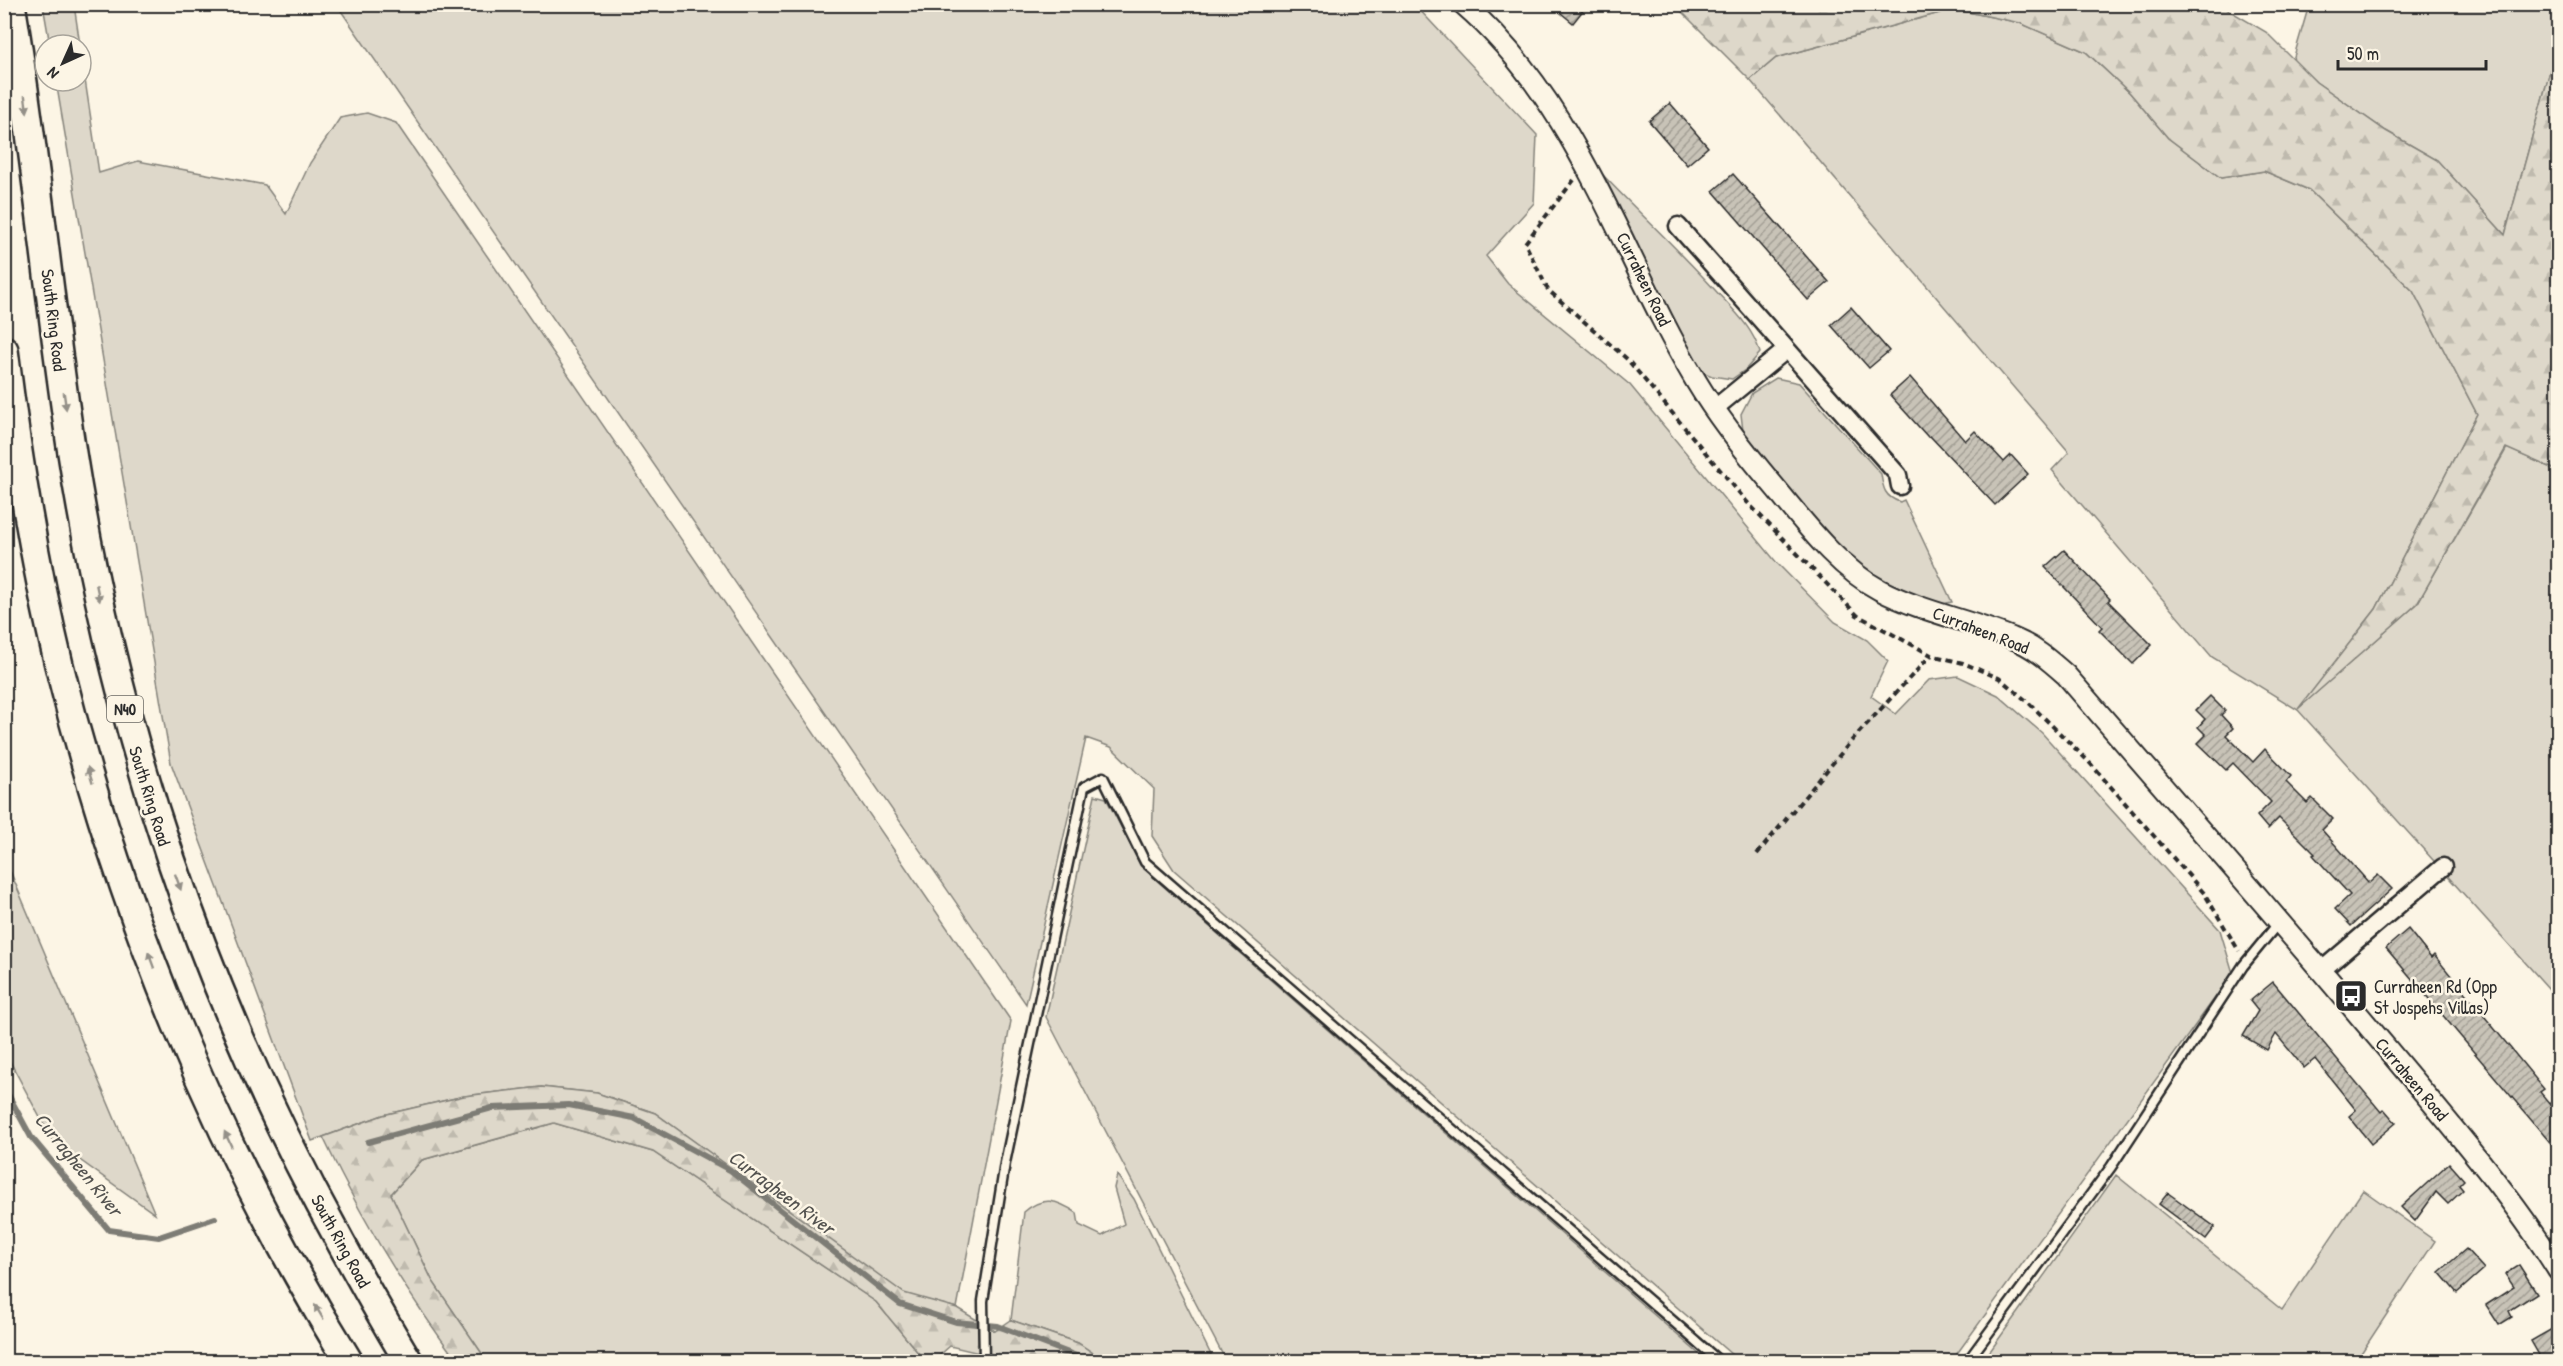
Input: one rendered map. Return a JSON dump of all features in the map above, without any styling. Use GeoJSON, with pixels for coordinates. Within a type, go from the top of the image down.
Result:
{"type":"FeatureCollection","features":[{"type":"Feature","properties":{"kind":"highway","name":"South Ring Road"},"geometry":{"type":"LineString","coordinates":[[11,4],[72,453],[112,657],[138,761],[168,856],[202,950],[241,1042],[321,1207],[409,1362]]}},
{"type":"Feature","properties":{"kind":"highway"},"geometry":{"type":"LineString","coordinates":[[4,350],[37,564],[57,654],[86,763],[121,875],[154,968],[192,1062],[236,1156],[288,1257],[349,1362]]}},
{"type":"Feature","properties":{"kind":"street","name":"Curraheen Road"},"geometry":{"type":"LineString","coordinates":[[1463,4],[1509,52],[1551,106],[1574,143],[1616,222],[1696,381],[1714,409],[1773,485],[1830,550],[1856,575],[1881,590],[1934,613],[2013,638],[2042,653],[2066,675],[2322,970],[2479,1160],[2559,1270]]}},
{"type":"Feature","properties":{"kind":"street"},"geometry":{"type":"LineString","coordinates":[[1678,226],[1898,475],[1900,486]]}},
{"type":"Feature","properties":{"kind":"street"},"geometry":{"type":"LineString","coordinates":[[1714,409],[1786,350]]}},
{"type":"Feature","properties":{"kind":"street"},"geometry":{"type":"LineString","coordinates":[[2322,970],[2443,867]]}},
{"type":"Feature","properties":{"kind":"lane"},"geometry":{"type":"LineString","coordinates":[[984,1362],[983,1300],[1005,1163],[1084,787],[1102,777],[1145,862],[1720,1362]]}},
{"type":"Feature","properties":{"kind":"lane"},"geometry":{"type":"LineString","coordinates":[[1967,1362],[2111,1167],[2243,966],[2280,921]]}},
{"type":"Feature","properties":{"kind":"path"},"geometry":{"type":"LineString","coordinates":[[1757,854],[1853,738],[1931,655]]}},
{"type":"Feature","properties":{"kind":"green space"},"geometry":{"type":"Polygon","coordinates":[[[43,5],[74,5],[78,33],[48,33],[43,5]]]}},
{"type":"Feature","properties":{"kind":"green space"},"geometry":{"type":"Polygon","coordinates":[[[337,5],[1415,5],[1537,135],[1534,203],[1486,256],[1508,284],[1630,385],[1777,563],[1835,622],[1867,640],[1888,661],[1871,696],[1896,714],[1929,680],[1958,676],[1998,695],[2042,733],[2220,930],[2233,973],[1951,1362],[1739,1361],[1174,870],[1152,836],[1154,789],[1111,747],[1086,738],[1026,1004],[337,5]]]}},
{"type":"Feature","properties":{"kind":"green space"},"geometry":{"type":"Polygon","coordinates":[[[1675,5],[2220,5],[2266,32],[2316,82],[2386,131],[2437,160],[2505,235],[2558,42],[2558,471],[2506,448],[2417,604],[2298,709],[2376,609],[2477,414],[2413,291],[2309,190],[2264,171],[2221,178],[2168,138],[2130,93],[2086,52],[2020,23],[1954,9],[1776,58],[1750,80],[1675,5]]]}},
{"type":"Feature","properties":{"kind":"green space"},"geometry":{"type":"Polygon","coordinates":[[[2309,5],[2548,5],[2558,14],[2558,42],[2505,235],[2437,160],[2386,131],[2316,82],[2293,60],[2309,5]]]}},
{"type":"Feature","properties":{"kind":"green space"},"geometry":{"type":"Polygon","coordinates":[[[1954,9],[2020,23],[2086,52],[2130,93],[2168,138],[2221,178],[2264,171],[2309,190],[2413,291],[2477,414],[2376,609],[2301,706],[2417,604],[2507,448],[2558,471],[2558,999],[2298,710],[2212,657],[2052,470],[2069,452],[1750,80],[1776,58],[1954,9]]]}},
{"type":"Feature","properties":{"kind":"green space"},"geometry":{"type":"Polygon","coordinates":[[[58,93],[87,93],[99,173],[138,161],[265,185],[286,214],[310,163],[340,118],[367,113],[396,123],[1011,1021],[957,1308],[904,1294],[655,1113],[597,1093],[541,1087],[464,1096],[383,1115],[312,1141],[171,763],[58,93]]]}},
{"type":"Feature","properties":{"kind":"green space"},"geometry":{"type":"Polygon","coordinates":[[[1602,174],[1701,275],[1741,319],[1752,335],[1760,353],[1745,370],[1732,379],[1712,376],[1700,371],[1602,174]]]}},
{"type":"Feature","properties":{"kind":"green space"},"geometry":{"type":"Polygon","coordinates":[[[1776,378],[1799,383],[1881,474],[1888,495],[1900,502],[1904,500],[1952,602],[1937,605],[1884,581],[1847,555],[1759,456],[1743,431],[1741,414],[1752,393],[1776,378]]]}},
{"type":"Feature","properties":{"kind":"green space"},"geometry":{"type":"Polygon","coordinates":[[[1095,795],[1106,798],[1139,862],[1154,878],[1707,1361],[1226,1361],[1046,1017],[1095,795]]]}},
{"type":"Feature","properties":{"kind":"green space"},"geometry":{"type":"Polygon","coordinates":[[[4,859],[155,1214],[52,1140],[5,1052],[4,859]]]}},
{"type":"Feature","properties":{"kind":"green space"},"geometry":{"type":"Polygon","coordinates":[[[541,1087],[597,1093],[655,1113],[904,1293],[957,1308],[995,1331],[1011,1320],[1078,1343],[1105,1361],[1013,1361],[950,1346],[933,1361],[925,1361],[876,1302],[653,1152],[554,1123],[422,1160],[391,1194],[432,1280],[487,1361],[457,1361],[419,1308],[384,1253],[323,1137],[383,1115],[464,1096],[541,1087]]]}},
{"type":"Feature","properties":{"kind":"green space"},"geometry":{"type":"Polygon","coordinates":[[[554,1123],[653,1152],[876,1302],[925,1361],[487,1361],[432,1280],[391,1194],[422,1160],[554,1123]]]}},
{"type":"Feature","properties":{"kind":"green space"},"geometry":{"type":"Polygon","coordinates":[[[1117,1175],[1134,1199],[1214,1361],[1105,1361],[1078,1343],[1011,1320],[1024,1212],[1037,1203],[1056,1202],[1077,1213],[1079,1225],[1102,1236],[1124,1224],[1114,1188],[1117,1175]]]}},
{"type":"Feature","properties":{"kind":"green space"},"geometry":{"type":"Polygon","coordinates":[[[2116,1175],[2282,1310],[2363,1190],[2435,1241],[2356,1361],[1983,1361],[2116,1175]]]}},
{"type":"Feature","properties":{"kind":"building"},"geometry":{"type":"Polygon","coordinates":[[[1550,4],[1588,4],[1573,23],[1550,4]]]}},
{"type":"Feature","properties":{"kind":"building"},"geometry":{"type":"Polygon","coordinates":[[[1670,103],[1708,147],[1687,165],[1649,121],[1670,103]]]}},
{"type":"Feature","properties":{"kind":"building"},"geometry":{"type":"Polygon","coordinates":[[[1733,174],[1829,282],[1808,300],[1713,191],[1733,174]]]}},
{"type":"Feature","properties":{"kind":"building"},"geometry":{"type":"Polygon","coordinates":[[[1851,307],[1889,351],[1869,368],[1831,325],[1851,307]]]}},
{"type":"Feature","properties":{"kind":"building"},"geometry":{"type":"Polygon","coordinates":[[[1910,377],[1965,441],[1975,431],[2004,462],[2011,455],[2028,474],[1995,505],[1890,395],[1910,377]]]}},
{"type":"Feature","properties":{"kind":"building"},"geometry":{"type":"Polygon","coordinates":[[[2064,550],[2110,599],[2108,601],[2152,645],[2133,664],[2099,630],[2102,627],[2045,567],[2064,550]]]}},
{"type":"Feature","properties":{"kind":"building"},"geometry":{"type":"Polygon","coordinates":[[[2210,696],[2225,711],[2221,715],[2233,728],[2226,735],[2253,762],[2265,749],[2291,776],[2286,782],[2307,803],[2312,798],[2333,819],[2322,830],[2369,883],[2378,875],[2392,889],[2351,926],[2335,909],[2350,895],[2313,855],[2315,854],[2279,818],[2268,829],[2257,816],[2271,802],[2233,763],[2226,770],[2198,743],[2206,735],[2198,727],[2205,719],[2196,710],[2210,696]]]}},
{"type":"Feature","properties":{"kind":"building"},"geometry":{"type":"Polygon","coordinates":[[[2408,929],[2431,958],[2434,955],[2544,1089],[2540,1092],[2559,1115],[2559,1153],[2386,948],[2408,929]]]}},
{"type":"Feature","properties":{"kind":"building"},"geometry":{"type":"Polygon","coordinates":[[[2273,982],[2381,1112],[2384,1109],[2396,1123],[2371,1144],[2349,1116],[2356,1110],[2315,1059],[2304,1068],[2276,1034],[2267,1050],[2243,1036],[2258,1011],[2250,1001],[2273,982]]]}},
{"type":"Feature","properties":{"kind":"building"},"geometry":{"type":"Polygon","coordinates":[[[2449,1163],[2464,1180],[2459,1185],[2463,1190],[2448,1204],[2436,1192],[2415,1221],[2401,1207],[2449,1163]]]}},
{"type":"Feature","properties":{"kind":"building"},"geometry":{"type":"Polygon","coordinates":[[[2168,1193],[2215,1227],[2206,1239],[2159,1204],[2168,1193]]]}},
{"type":"Feature","properties":{"kind":"building"},"geometry":{"type":"Polygon","coordinates":[[[2466,1249],[2484,1269],[2457,1293],[2439,1272],[2466,1249]]]}},
{"type":"Feature","properties":{"kind":"building"},"geometry":{"type":"Polygon","coordinates":[[[2519,1265],[2537,1293],[2509,1311],[2512,1317],[2499,1325],[2486,1305],[2514,1287],[2505,1274],[2519,1265]]]}},
{"type":"Feature","properties":{"kind":"building"},"geometry":{"type":"Polygon","coordinates":[[[2559,1325],[2559,1362],[2543,1362],[2531,1341],[2559,1325]]]}},
{"type":"Feature","properties":{"kind":"waterway","name":"Curragheen River"},"geometry":{"type":"LineString","coordinates":[[4,1087],[31,1137],[109,1230],[159,1237],[215,1218]]}},
{"type":"Feature","properties":{"kind":"waterway","name":"Curragheen River"},"geometry":{"type":"LineString","coordinates":[[368,1142],[492,1108],[569,1105],[634,1118],[730,1170],[900,1304],[956,1322],[998,1326],[1092,1362]]}},
{"type":"Feature","properties":{"kind":"place","name":"Curraheen Rd (Opp St Jospehs Villas)"},"geometry":{"type":"Point","coordinates":[2351,996]}}]}
